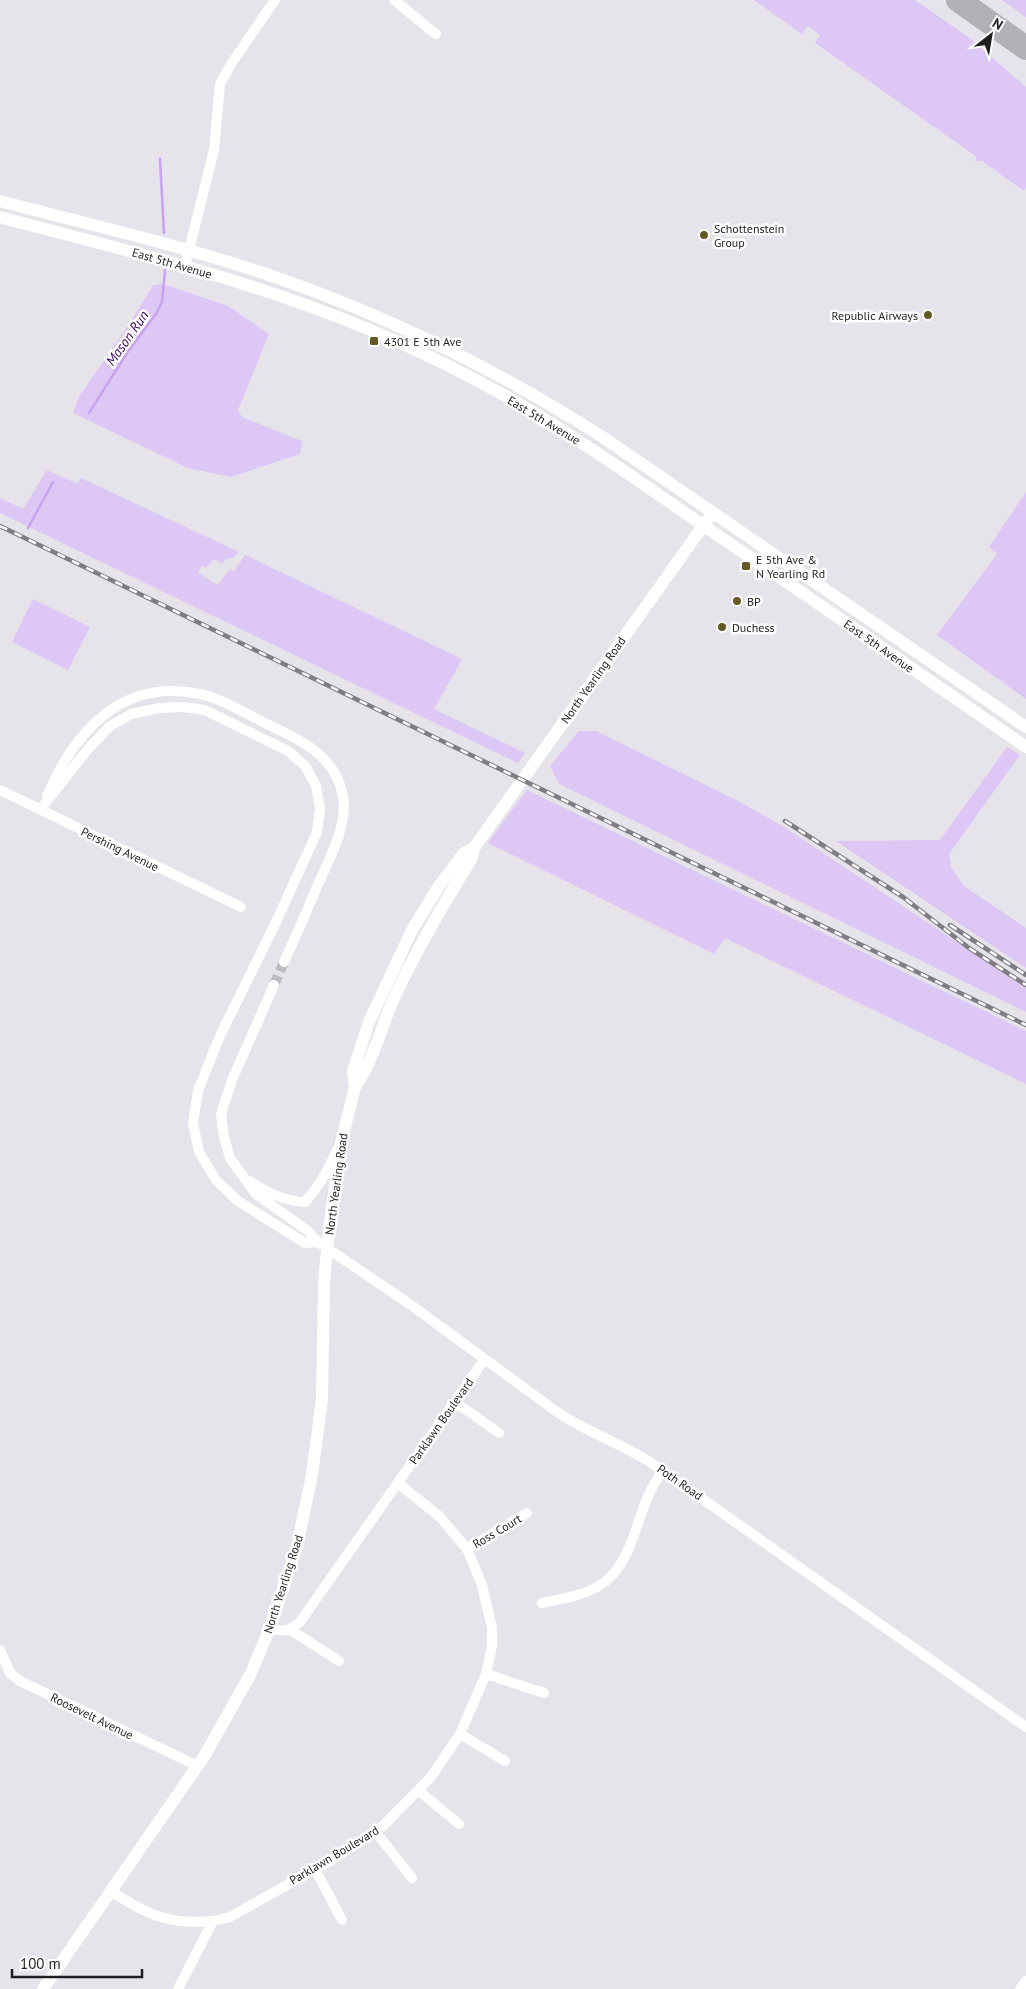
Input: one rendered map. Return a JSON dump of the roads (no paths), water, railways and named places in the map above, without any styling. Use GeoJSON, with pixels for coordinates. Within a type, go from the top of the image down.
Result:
{"type":"FeatureCollection","features":[{"type":"Feature","properties":{"kind":"main road","name":"East 5th Avenue"},"geometry":{"type":"LineString","coordinates":[[0,201],[242,266],[302,287],[382,319],[478,364],[518,385],[577,421],[1026,727]]}},
{"type":"Feature","properties":{"kind":"main road","name":"East 5th Avenue"},"geometry":{"type":"LineString","coordinates":[[0,217],[255,286],[318,308],[376,332],[468,376],[554,425],[704,525],[1026,746]]}},
{"type":"Feature","properties":{"kind":"main road","name":"North Yearling Road"},"geometry":{"type":"LineString","coordinates":[[43,1989],[198,1766],[250,1675],[270,1628],[293,1563],[311,1480],[322,1399],[323,1244],[341,1143],[354,1087],[353,1071],[369,1022],[393,968],[412,930],[439,886],[464,853],[474,848],[713,512]]}},
{"type":"Feature","properties":{"kind":"street"},"geometry":{"type":"LineString","coordinates":[[185,266],[214,150],[220,84],[231,64],[275,0]]}},
{"type":"Feature","properties":{"kind":"street"},"geometry":{"type":"LineString","coordinates":[[394,0],[436,34]]}},
{"type":"Feature","properties":{"kind":"street"},"geometry":{"type":"LineString","coordinates":[[40,810],[58,771],[86,733],[100,717],[123,702],[139,695],[159,690],[195,693],[216,698],[301,740],[322,755],[336,773],[343,796],[343,817],[335,845],[284,962]]}},
{"type":"Feature","properties":{"kind":"street"},"geometry":{"type":"LineString","coordinates":[[40,810],[88,749],[110,726],[131,714],[160,708],[183,706],[205,710],[288,751],[306,767],[316,786],[320,809],[317,832],[278,920],[220,1038],[198,1091],[194,1123],[199,1152],[216,1180],[238,1201],[305,1243],[323,1244]]}},
{"type":"Feature","properties":{"kind":"street","name":"Pershing Avenue"},"geometry":{"type":"LineString","coordinates":[[0,790],[241,907]]}},
{"type":"Feature","properties":{"kind":"street"},"geometry":{"type":"LineString","coordinates":[[274,986],[232,1080],[221,1114],[230,1158],[256,1194],[323,1244]]}},
{"type":"Feature","properties":{"kind":"street"},"geometry":{"type":"LineString","coordinates":[[243,1177],[272,1194],[290,1201],[305,1202],[330,1167],[341,1143]]}},
{"type":"Feature","properties":{"kind":"street","name":"Poth Road"},"geometry":{"type":"LineString","coordinates":[[323,1244],[411,1305],[484,1360],[568,1419],[630,1450],[663,1471],[1026,1727]]}},
{"type":"Feature","properties":{"kind":"street","name":"Parklawn Boulevard"},"geometry":{"type":"LineString","coordinates":[[291,1630],[300,1622],[484,1360]]}},
{"type":"Feature","properties":{"kind":"street"},"geometry":{"type":"LineString","coordinates":[[455,1402],[499,1432]]}},
{"type":"Feature","properties":{"kind":"street"},"geometry":{"type":"LineString","coordinates":[[542,1603],[588,1592],[598,1587],[610,1577],[623,1560],[631,1544],[646,1500],[663,1471]]}},
{"type":"Feature","properties":{"kind":"street","name":"Parklawn Boulevard"},"geometry":{"type":"LineString","coordinates":[[111,1891],[132,1904],[164,1919],[179,1922],[213,1921],[230,1917],[316,1869],[383,1826],[431,1776],[460,1734],[486,1674],[492,1646],[492,1628],[482,1585],[467,1549],[440,1516],[398,1483]]}},
{"type":"Feature","properties":{"kind":"street","name":"Ross Court"},"geometry":{"type":"LineString","coordinates":[[467,1549],[527,1513]]}},
{"type":"Feature","properties":{"kind":"street"},"geometry":{"type":"LineString","coordinates":[[270,1628],[280,1631],[291,1630],[339,1661]]}},
{"type":"Feature","properties":{"kind":"street","name":"Roosevelt Avenue"},"geometry":{"type":"LineString","coordinates":[[0,1650],[10,1673],[20,1681],[198,1766]]}},
{"type":"Feature","properties":{"kind":"street"},"geometry":{"type":"LineString","coordinates":[[486,1674],[544,1692]]}},
{"type":"Feature","properties":{"kind":"street"},"geometry":{"type":"LineString","coordinates":[[460,1734],[505,1761]]}},
{"type":"Feature","properties":{"kind":"street"},"geometry":{"type":"LineString","coordinates":[[418,1790],[459,1824]]}},
{"type":"Feature","properties":{"kind":"street"},"geometry":{"type":"LineString","coordinates":[[375,1831],[412,1878]]}},
{"type":"Feature","properties":{"kind":"street"},"geometry":{"type":"LineString","coordinates":[[316,1869],[342,1920]]}},
{"type":"Feature","properties":{"kind":"street"},"geometry":{"type":"LineString","coordinates":[[178,1989],[213,1921]]}},
{"type":"Feature","properties":{"kind":"street"},"geometry":{"type":"LineString","coordinates":[[1020,1989],[1026,1981]]}},
{"type":"Feature","properties":{"kind":"waterway","name":"Mason Run"},"geometry":{"type":"LineString","coordinates":[[160,159],[164,233]]}},
{"type":"Feature","properties":{"kind":"waterway","name":"Mason Run"},"geometry":{"type":"LineString","coordinates":[[89,413],[127,353],[156,314],[162,302],[165,270]]}},
{"type":"Feature","properties":{"kind":"waterway","name":"Mason Run"},"geometry":{"type":"LineString","coordinates":[[28,528],[53,482]]}},
{"type":"Feature","properties":{"kind":"tunnel"},"geometry":{"type":"LineString","coordinates":[[274,985],[284,962]]}},
{"type":"Feature","properties":{"kind":"railway"},"geometry":{"type":"LineString","coordinates":[[0,526],[1026,1025]]}},
{"type":"Feature","properties":{"kind":"railway"},"geometry":{"type":"LineString","coordinates":[[785,821],[903,897],[969,948],[1026,985]]}},
{"type":"Feature","properties":{"kind":"railway"},"geometry":{"type":"LineString","coordinates":[[950,925],[1026,975]]}},
{"type":"Feature","properties":{"kind":"place","name":"Schottenstein Group"},"geometry":{"type":"Point","coordinates":[704,235]}},
{"type":"Feature","properties":{"kind":"place","name":"Republic Airways"},"geometry":{"type":"Point","coordinates":[928,315]}},
{"type":"Feature","properties":{"kind":"place","name":"4301 E 5th Ave"},"geometry":{"type":"Point","coordinates":[374,341]}},
{"type":"Feature","properties":{"kind":"place","name":"E 5th Ave & N Yearling Rd"},"geometry":{"type":"Point","coordinates":[746,566]}},
{"type":"Feature","properties":{"kind":"place","name":"BP"},"geometry":{"type":"Point","coordinates":[737,601]}},
{"type":"Feature","properties":{"kind":"place","name":"Duchess"},"geometry":{"type":"Point","coordinates":[722,627]}}]}
